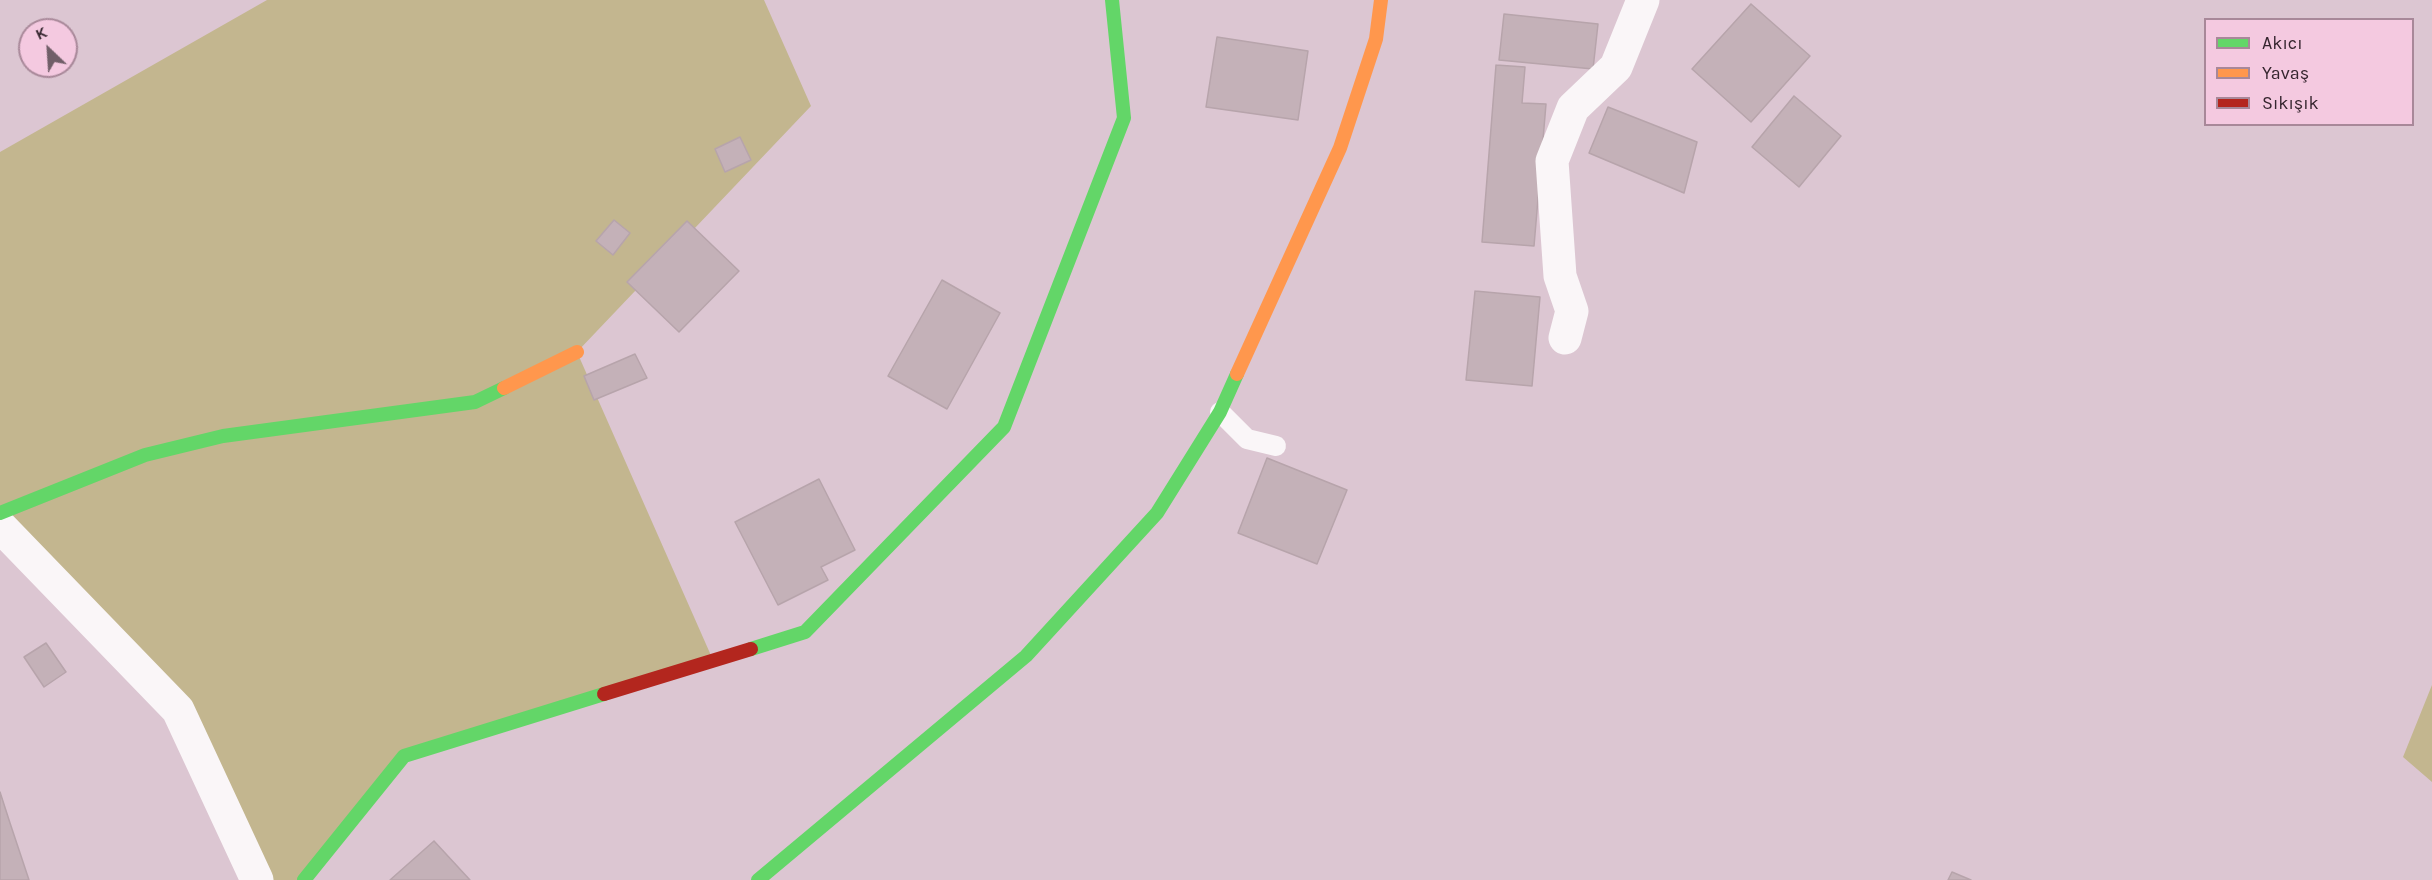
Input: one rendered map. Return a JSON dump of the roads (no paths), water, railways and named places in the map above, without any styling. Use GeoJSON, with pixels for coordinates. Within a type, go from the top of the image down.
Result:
{"type":"FeatureCollection","features":[{"type":"Feature","properties":{"kind":"street"},"geometry":{"type":"LineString","coordinates":[[304,880],[404,756],[805,632],[1004,427],[1124,118],[1112,0]]}},
{"type":"Feature","properties":{"kind":"street"},"geometry":{"type":"LineString","coordinates":[[758,880],[1026,656],[1157,513],[1220,412],[1340,148],[1376,39],[1381,0]]}},
{"type":"Feature","properties":{"kind":"street"},"geometry":{"type":"LineString","coordinates":[[1565,338],[1572,311],[1560,276],[1552,161],[1573,108],[1616,67],[1643,0]]}},
{"type":"Feature","properties":{"kind":"street"},"geometry":{"type":"LineString","coordinates":[[0,513],[145,455],[223,436],[475,402],[577,352]]}},
{"type":"Feature","properties":{"kind":"street"},"geometry":{"type":"LineString","coordinates":[[0,526],[178,710],[257,880]]}},
{"type":"Feature","properties":{"kind":"lane"},"geometry":{"type":"LineString","coordinates":[[1220,412],[1247,439],[1276,446]]}}]}
